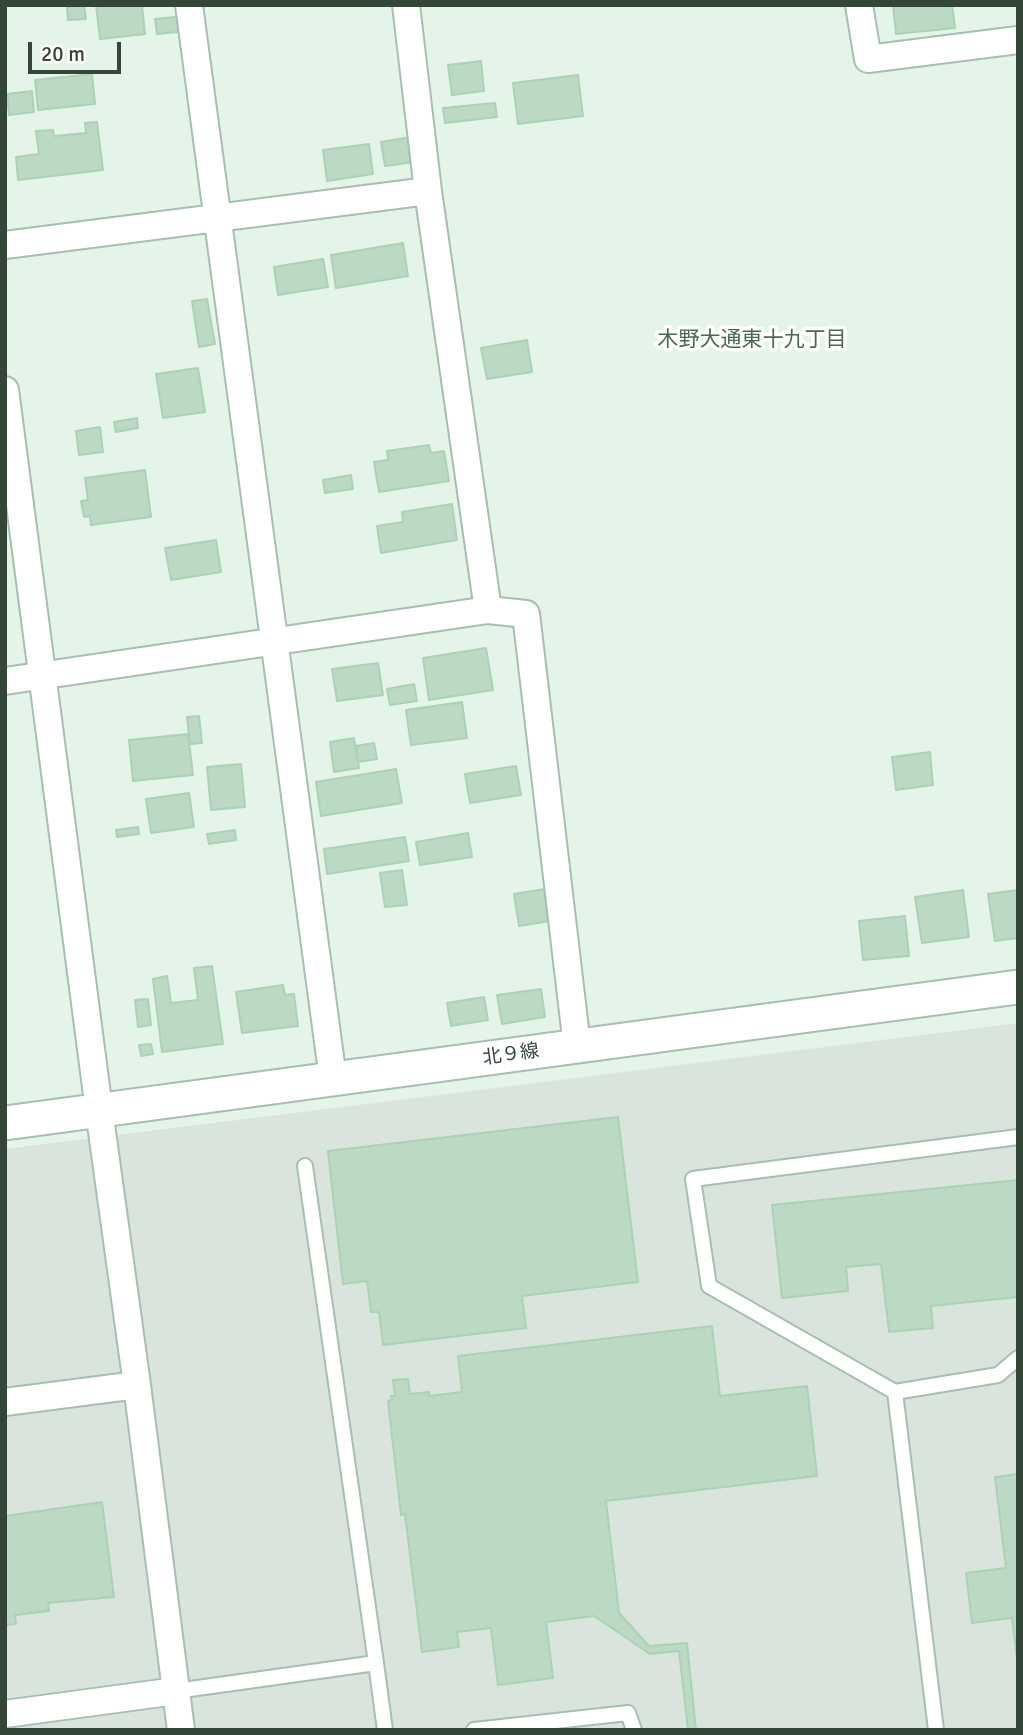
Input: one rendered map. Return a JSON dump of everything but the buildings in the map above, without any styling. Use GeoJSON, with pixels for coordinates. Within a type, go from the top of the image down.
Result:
{"type":"FeatureCollection","features":[{"type":"Feature","properties":{"kind":"street"},"geometry":{"type":"LineString","coordinates":[[189,5],[333,1079]]}},
{"type":"Feature","properties":{"kind":"street"},"geometry":{"type":"LineString","coordinates":[[406,5],[428,191],[488,610]]}},
{"type":"Feature","properties":{"kind":"street"},"geometry":{"type":"LineString","coordinates":[[859,5],[868,58],[1018,40]]}},
{"type":"Feature","properties":{"kind":"street"},"geometry":{"type":"LineString","coordinates":[[5,245],[428,191]]}},
{"type":"Feature","properties":{"kind":"street"},"geometry":{"type":"LineString","coordinates":[[5,390],[181,1730]]}},
{"type":"Feature","properties":{"kind":"street"},"geometry":{"type":"LineString","coordinates":[[5,681],[488,610],[526,614],[577,1046]]}},
{"type":"Feature","properties":{"kind":"street","name":"北９線"},"geometry":{"type":"LineString","coordinates":[[5,1123],[1018,987]]}},
{"type":"Feature","properties":{"kind":"street"},"geometry":{"type":"LineString","coordinates":[[5,1402],[137,1385]]}},
{"type":"Feature","properties":{"kind":"street"},"geometry":{"type":"LineString","coordinates":[[5,1714],[176,1691]]}},
{"type":"Feature","properties":{"kind":"lane"},"geometry":{"type":"LineString","coordinates":[[1018,1137],[693,1180],[709,1286],[895,1392],[998,1375],[1018,1358]]}},
{"type":"Feature","properties":{"kind":"lane"},"geometry":{"type":"LineString","coordinates":[[305,1166],[386,1730]]}},
{"type":"Feature","properties":{"kind":"lane"},"geometry":{"type":"LineString","coordinates":[[895,1392],[936,1730]]}},
{"type":"Feature","properties":{"kind":"lane"},"geometry":{"type":"LineString","coordinates":[[176,1691],[376,1663]]}},
{"type":"Feature","properties":{"kind":"lane"},"geometry":{"type":"LineString","coordinates":[[474,1730],[628,1713],[634,1730]]}},
{"type":"Feature","properties":{"kind":"shaded area"},"geometry":{"type":"Polygon","coordinates":[[[1018,1023],[1018,1730],[5,1730],[5,1149],[1018,1023]]]}},
{"type":"Feature","properties":{"kind":"district","name":"木野大通東十九丁目"},"geometry":{"type":"Point","coordinates":[752,340]}}]}
